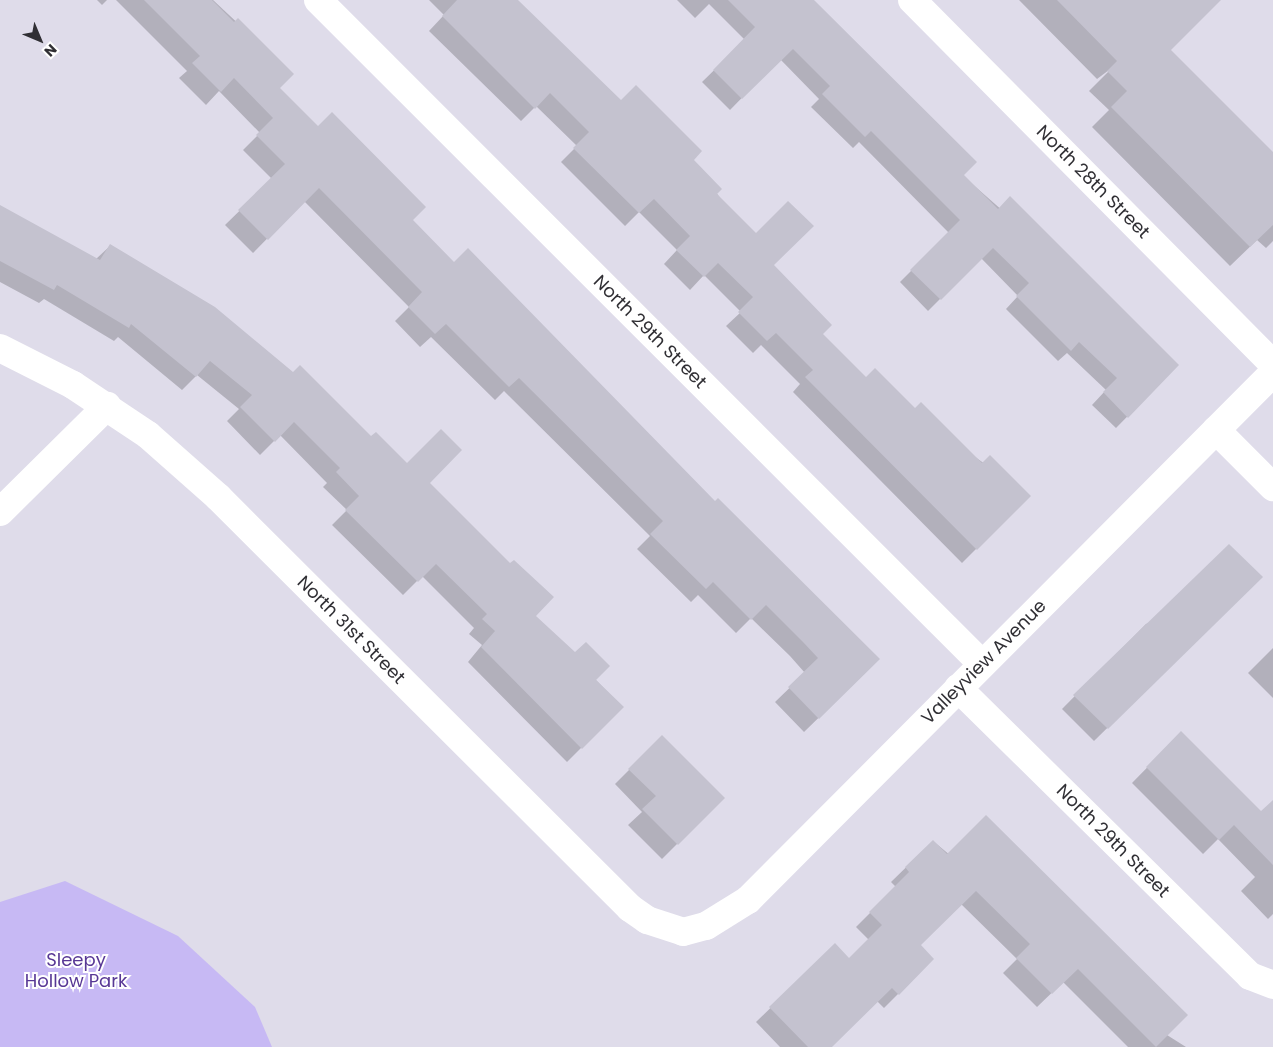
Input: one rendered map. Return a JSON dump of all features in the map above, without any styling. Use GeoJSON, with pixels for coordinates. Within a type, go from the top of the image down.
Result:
{"type":"FeatureCollection","features":[{"type":"Feature","properties":{"kind":"street","name":"North 29th Street"},"geometry":{"type":"LineString","coordinates":[[318,0],[982,664]]}},
{"type":"Feature","properties":{"kind":"street","name":"North 28th Street"},"geometry":{"type":"LineString","coordinates":[[912,0],[1273,364]]}},
{"type":"Feature","properties":{"kind":"street","name":"North 31st Street"},"geometry":{"type":"LineString","coordinates":[[0,348],[107,406],[148,435],[218,497],[630,908],[647,920],[683,932]]}},
{"type":"Feature","properties":{"kind":"street","name":"Valleyview Avenue"},"geometry":{"type":"LineString","coordinates":[[683,932],[706,926],[748,900],[1273,373]]}},
{"type":"Feature","properties":{"kind":"street"},"geometry":{"type":"LineString","coordinates":[[0,512],[107,406]]}},
{"type":"Feature","properties":{"kind":"street"},"geometry":{"type":"LineString","coordinates":[[1216,430],[1273,487]]}},
{"type":"Feature","properties":{"kind":"street","name":"North 29th Street"},"geometry":{"type":"LineString","coordinates":[[958,688],[1250,976],[1273,985]]}},
{"type":"Feature","properties":{"kind":"green space","name":"Sleepy Hollow Park"},"geometry":{"type":"Polygon","coordinates":[[[65,881],[178,936],[255,1007],[272,1047],[0,1047],[0,902],[65,881]]]}},
{"type":"Feature","properties":{"kind":"building"},"geometry":{"type":"Polygon","coordinates":[[[144,0],[212,0],[234,22],[238,18],[294,74],[280,88],[318,126],[332,112],[426,207],[413,220],[454,262],[468,248],[715,501],[718,498],[880,659],[819,719],[788,687],[818,658],[803,642],[766,605],[751,620],[713,582],[706,589],[650,534],[663,521],[519,378],[509,387],[446,324],[435,334],[408,307],[422,292],[319,188],[268,240],[238,210],[285,164],[256,135],[273,118],[234,78],[221,92],[192,63],[200,56],[144,0]]]}},
{"type":"Feature","properties":{"kind":"building"},"geometry":{"type":"Polygon","coordinates":[[[457,0],[518,0],[621,100],[636,85],[702,151],[694,160],[722,189],[717,194],[756,233],[788,201],[814,226],[774,265],[832,325],[823,334],[866,377],[875,368],[915,408],[921,402],[982,463],[990,455],[1031,496],[977,550],[805,377],[813,370],[776,333],[767,341],[738,312],[753,297],[718,263],[704,277],[676,250],[690,236],[654,199],[639,213],[573,148],[589,132],[550,93],[535,109],[442,16],[457,0]]]}},
{"type":"Feature","properties":{"kind":"building"},"geometry":{"type":"Polygon","coordinates":[[[728,0],[814,0],[977,162],[964,175],[998,209],[1010,196],[1179,365],[1128,418],[1103,392],[1117,378],[1079,342],[1071,351],[1016,296],[1029,283],[993,248],[941,300],[910,270],[960,220],[871,131],[865,137],[822,94],[830,86],[793,49],[742,99],[713,70],[755,27],[728,0]]]}},
{"type":"Feature","properties":{"kind":"building"},"geometry":{"type":"Polygon","coordinates":[[[1057,0],[1221,0],[1171,50],[1273,152],[1273,225],[1250,247],[1111,107],[1127,91],[1107,71],[1117,61],[1057,0]]]}},
{"type":"Feature","properties":{"kind":"building"},"geometry":{"type":"Polygon","coordinates":[[[0,205],[100,260],[110,244],[215,307],[293,372],[300,365],[371,436],[376,432],[407,463],[441,429],[462,450],[430,483],[510,563],[514,560],[554,597],[536,616],[575,652],[586,642],[610,666],[596,680],[624,707],[582,749],[481,647],[495,631],[482,619],[487,614],[436,564],[418,582],[345,510],[359,496],[336,472],[340,468],[294,422],[275,442],[240,407],[252,395],[210,361],[196,377],[131,324],[129,328],[57,285],[54,290],[0,261],[0,205]]]}},
{"type":"Feature","properties":{"kind":"building"},"geometry":{"type":"Polygon","coordinates":[[[1229,544],[1263,577],[1108,729],[1073,695],[1229,544]]]}},
{"type":"Feature","properties":{"kind":"building"},"geometry":{"type":"Polygon","coordinates":[[[1181,731],[1261,811],[1273,800],[1273,865],[1234,825],[1219,840],[1146,767],[1181,731]]]}},
{"type":"Feature","properties":{"kind":"building"},"geometry":{"type":"Polygon","coordinates":[[[662,735],[725,798],[678,845],[642,809],[656,796],[628,769],[662,735]]]}},
{"type":"Feature","properties":{"kind":"building"},"geometry":{"type":"Polygon","coordinates":[[[986,815],[1188,1015],[1156,1047],[1078,969],[1052,994],[1016,958],[1030,944],[976,891],[921,945],[934,959],[899,995],[892,988],[832,1047],[808,1047],[769,1007],[835,943],[849,958],[882,925],[869,912],[909,872],[905,867],[933,840],[947,854],[986,815]]]}}]}
